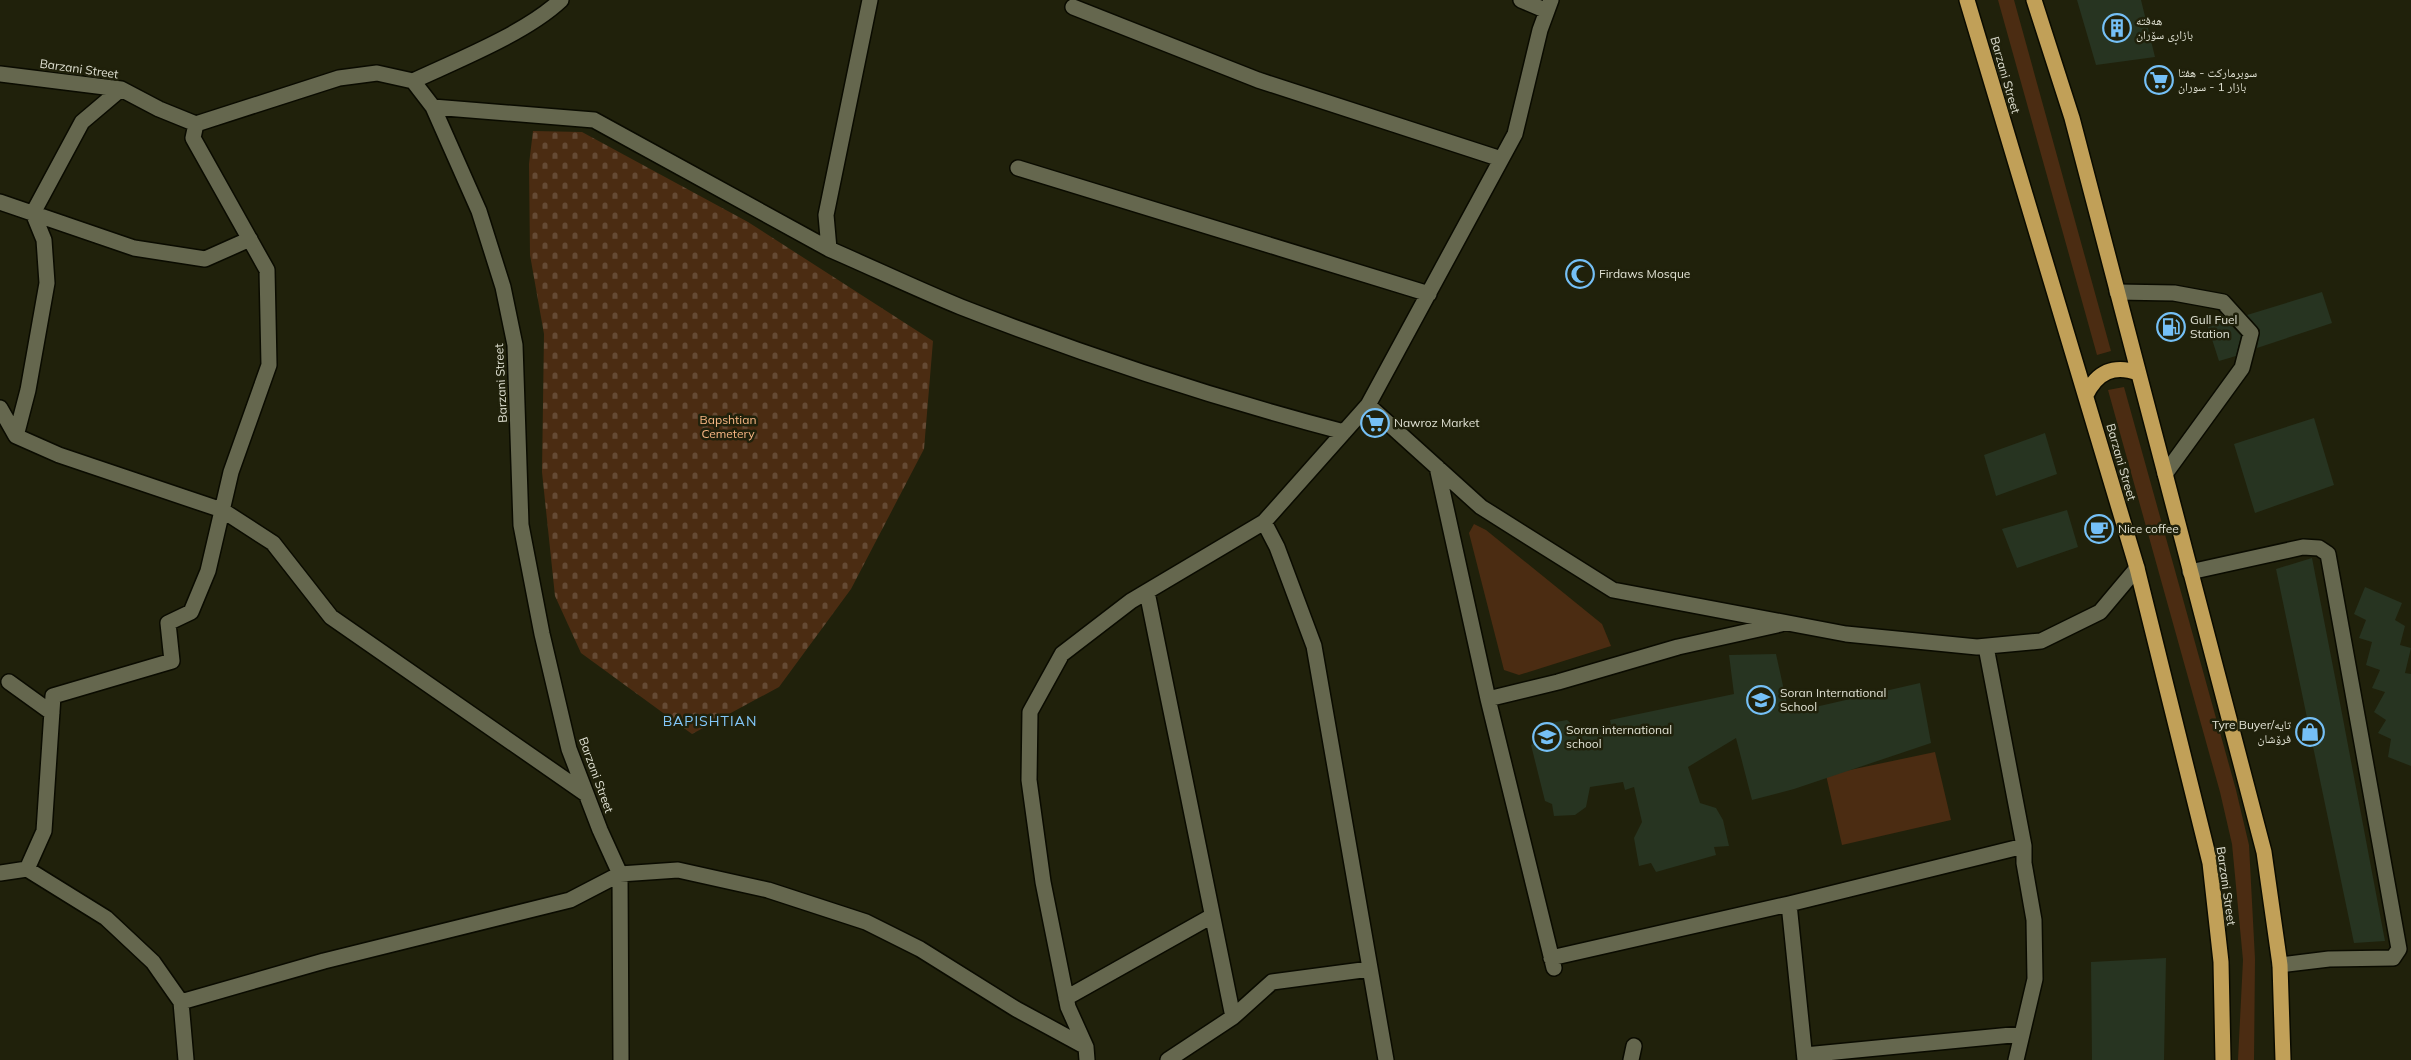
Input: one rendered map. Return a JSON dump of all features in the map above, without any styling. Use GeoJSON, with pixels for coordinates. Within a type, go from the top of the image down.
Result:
{"type":"FeatureCollection","features":[{"type":"Feature","properties":{"kind":"highway","name":"Barzani Street"},"geometry":{"type":"LineString","coordinates":[[1967,0],[2137,568],[2210,863],[2221,962],[2223,1060]]}},
{"type":"Feature","properties":{"kind":"highway"},"geometry":{"type":"LineString","coordinates":[[2034,0],[2072,118],[2264,852],[2280,965],[2283,1060]]}},
{"type":"Feature","properties":{"kind":"highway"},"geometry":{"type":"LineString","coordinates":[[2086,395],[2092,384],[2107,372],[2126,369],[2138,374]]}},
{"type":"Feature","properties":{"kind":"street"},"geometry":{"type":"LineString","coordinates":[[27,869],[44,831],[53,696],[172,661],[168,622],[191,612],[208,571],[231,472],[269,365],[267,270],[193,138],[196,124],[339,78],[377,73],[413,81],[500,40],[552,8],[561,0]]}},
{"type":"Feature","properties":{"kind":"street"},"geometry":{"type":"LineString","coordinates":[[829,249],[826,215],[870,0]]}},
{"type":"Feature","properties":{"kind":"street"},"geometry":{"type":"LineString","coordinates":[[1087,1053],[1068,1007],[1043,882],[1029,780],[1030,712],[1062,654],[1147,592],[1264,522],[1368,405],[1515,134],[1540,30],[1549,6],[1521,0]]}},
{"type":"Feature","properties":{"kind":"street"},"geometry":{"type":"LineString","coordinates":[[1073,7],[1258,80],[1501,159]]}},
{"type":"Feature","properties":{"kind":"street","name":"Barzani Street"},"geometry":{"type":"LineString","coordinates":[[0,74],[121,89],[159,109],[196,124]]}},
{"type":"Feature","properties":{"kind":"street","name":"Barzani Street"},"geometry":{"type":"LineString","coordinates":[[413,81],[433,107],[479,211],[503,286],[515,346],[521,525],[542,634],[569,749],[600,830],[620,874],[621,1060]]}},
{"type":"Feature","properties":{"kind":"street"},"geometry":{"type":"LineString","coordinates":[[33,213],[82,122],[121,89]]}},
{"type":"Feature","properties":{"kind":"street"},"geometry":{"type":"LineString","coordinates":[[433,107],[594,120],[829,249],[960,306],[1108,362],[1244,406],[1344,432]]}},
{"type":"Feature","properties":{"kind":"street"},"geometry":{"type":"LineString","coordinates":[[1018,168],[1429,294]]}},
{"type":"Feature","properties":{"kind":"street"},"geometry":{"type":"LineString","coordinates":[[0,202],[134,248],[205,260],[250,239]]}},
{"type":"Feature","properties":{"kind":"street"},"geometry":{"type":"LineString","coordinates":[[16,436],[28,390],[47,283],[44,240],[33,213]]}},
{"type":"Feature","properties":{"kind":"street"},"geometry":{"type":"LineString","coordinates":[[2117,292],[2174,293],[2223,302],[2250,333],[2242,368],[2165,474]]}},
{"type":"Feature","properties":{"kind":"street"},"geometry":{"type":"LineString","coordinates":[[1368,405],[1481,508],[1613,590],[1846,634],[1986,646],[2042,641],[2100,612],[2137,568]]}},
{"type":"Feature","properties":{"kind":"street"},"geometry":{"type":"LineString","coordinates":[[0,408],[16,436],[68,458],[222,510],[273,543],[331,617],[586,794]]}},
{"type":"Feature","properties":{"kind":"street"},"geometry":{"type":"LineString","coordinates":[[1437,467],[1488,699],[1552,963],[2024,846]]}},
{"type":"Feature","properties":{"kind":"street"},"geometry":{"type":"LineString","coordinates":[[1264,522],[1277,547],[1314,646],[1386,1060]]}},
{"type":"Feature","properties":{"kind":"street"},"geometry":{"type":"LineString","coordinates":[[2190,572],[2303,547],[2319,548],[2328,554],[2399,949],[2393,958],[2328,960],[2280,965]]}},
{"type":"Feature","properties":{"kind":"street"},"geometry":{"type":"LineString","coordinates":[[1147,592],[1233,1017]]}},
{"type":"Feature","properties":{"kind":"street"},"geometry":{"type":"LineString","coordinates":[[1488,699],[1558,682],[1678,647],[1787,622]]}},
{"type":"Feature","properties":{"kind":"street"},"geometry":{"type":"LineString","coordinates":[[1986,646],[2024,846],[2024,863],[2034,920],[2035,979],[2016,1060]]}},
{"type":"Feature","properties":{"kind":"street"},"geometry":{"type":"LineString","coordinates":[[9,682],[52,713]]}},
{"type":"Feature","properties":{"kind":"street"},"geometry":{"type":"LineString","coordinates":[[0,873],[27,869],[106,918],[152,962],[181,1002],[186,1060]]}},
{"type":"Feature","properties":{"kind":"street"},"geometry":{"type":"LineString","coordinates":[[181,1002],[334,959],[570,900],[620,874],[678,870],[768,890],[866,922],[920,950],[1087,1053]]}},
{"type":"Feature","properties":{"kind":"street"},"geometry":{"type":"LineString","coordinates":[[1789,904],[1805,1058],[2022,1034]]}},
{"type":"Feature","properties":{"kind":"street"},"geometry":{"type":"LineString","coordinates":[[1066,998],[1212,916]]}},
{"type":"Feature","properties":{"kind":"street"},"geometry":{"type":"LineString","coordinates":[[1168,1060],[1233,1017],[1272,982],[1370,969]]}},
{"type":"Feature","properties":{"kind":"green space"},"geometry":{"type":"Polygon","coordinates":[[[1998,0],[2014,0],[2111,351],[2097,355],[1998,0]]]}},
{"type":"Feature","properties":{"kind":"green space","name":"Bapshtian Cemetery"},"geometry":{"type":"Polygon","coordinates":[[[533,131],[582,132],[748,222],[933,341],[924,449],[851,589],[779,687],[692,734],[581,653],[555,596],[542,472],[544,334],[530,255],[529,164],[533,131]]]}},
{"type":"Feature","properties":{"kind":"green space"},"geometry":{"type":"Polygon","coordinates":[[[2124,387],[2236,790],[2249,845],[2255,959],[2254,1060],[2238,1060],[2243,960],[2232,844],[2220,792],[2108,390],[2124,387]]]}},
{"type":"Feature","properties":{"kind":"green space"},"geometry":{"type":"Polygon","coordinates":[[[1474,524],[1486,530],[1602,624],[1611,646],[1519,675],[1504,670],[1469,533],[1474,524]]]}},
{"type":"Feature","properties":{"kind":"green space"},"geometry":{"type":"Polygon","coordinates":[[[1935,752],[1951,820],[1842,845],[1826,775],[1935,752]]]}},
{"type":"Feature","properties":{"kind":"building","name":"هەفتە بازاڕی سۆران"},"geometry":{"type":"Polygon","coordinates":[[[2077,0],[2141,0],[2155,57],[2096,65],[2077,0]]]}},
{"type":"Feature","properties":{"kind":"building"},"geometry":{"type":"Polygon","coordinates":[[[2322,292],[2332,323],[2257,348],[2260,330],[2247,315],[2322,292]]]}},
{"type":"Feature","properties":{"kind":"building"},"geometry":{"type":"Polygon","coordinates":[[[2227,321],[2241,336],[2236,356],[2219,361],[2208,327],[2227,321]]]}},
{"type":"Feature","properties":{"kind":"building"},"geometry":{"type":"Polygon","coordinates":[[[2314,418],[2334,485],[2255,513],[2234,444],[2314,418]]]}},
{"type":"Feature","properties":{"kind":"building"},"geometry":{"type":"Polygon","coordinates":[[[2045,433],[2057,474],[1996,496],[1984,455],[2045,433]]]}},
{"type":"Feature","properties":{"kind":"building"},"geometry":{"type":"Polygon","coordinates":[[[2067,510],[2078,547],[2017,568],[2002,529],[2067,510]]]}},
{"type":"Feature","properties":{"kind":"building"},"geometry":{"type":"Polygon","coordinates":[[[2312,558],[2385,941],[2354,943],[2276,569],[2312,558]]]}},
{"type":"Feature","properties":{"kind":"building"},"geometry":{"type":"Polygon","coordinates":[[[2365,587],[2402,603],[2395,620],[2405,626],[2400,645],[2411,648],[2405,673],[2411,674],[2411,766],[2388,757],[2391,739],[2378,733],[2386,720],[2374,712],[2385,692],[2372,688],[2380,670],[2366,665],[2372,642],[2359,638],[2366,620],[2354,614],[2365,587]]]}},
{"type":"Feature","properties":{"kind":"building"},"geometry":{"type":"Polygon","coordinates":[[[1776,654],[1789,713],[1920,683],[1931,743],[1794,789],[1752,800],[1736,738],[1688,767],[1700,803],[1716,808],[1723,820],[1729,846],[1714,847],[1716,855],[1656,872],[1651,863],[1639,866],[1634,838],[1642,822],[1634,787],[1625,790],[1623,782],[1590,787],[1586,807],[1575,815],[1554,816],[1552,804],[1545,801],[1531,745],[1536,742],[1537,730],[1544,728],[1545,724],[1567,720],[1579,731],[1611,725],[1610,720],[1734,694],[1729,655],[1776,654]]]}},
{"type":"Feature","properties":{"kind":"building"},"geometry":{"type":"Polygon","coordinates":[[[2166,958],[2164,1060],[2092,1060],[2091,962],[2166,958]]]}},
{"type":"Feature","properties":{"kind":"place","name":"هەفتە بازاڕی سۆران"},"geometry":{"type":"Point","coordinates":[2117,28]}},
{"type":"Feature","properties":{"kind":"place","name":"سوبرماركت - هفتا بازار 1 - سوران"},"geometry":{"type":"Point","coordinates":[2159,80]}},
{"type":"Feature","properties":{"kind":"place","name":"Firdaws Mosque"},"geometry":{"type":"Point","coordinates":[1580,274]}},
{"type":"Feature","properties":{"kind":"place","name":"Gull Fuel Station"},"geometry":{"type":"Point","coordinates":[2171,327]}},
{"type":"Feature","properties":{"kind":"place","name":"Nawroz Market"},"geometry":{"type":"Point","coordinates":[1375,423]}},
{"type":"Feature","properties":{"kind":"place","name":"Nice coffee"},"geometry":{"type":"Point","coordinates":[2099,529]}},
{"type":"Feature","properties":{"kind":"place","name":"Soran International School"},"geometry":{"type":"Point","coordinates":[1761,700]}},
{"type":"Feature","properties":{"kind":"place","name":"Tyre Buyer/تایە فرۆشان"},"geometry":{"type":"Point","coordinates":[2310,732]}},
{"type":"Feature","properties":{"kind":"place","name":"Soran international school"},"geometry":{"type":"Point","coordinates":[1547,737]}},
{"type":"Feature","properties":{"kind":"district","name":"BAPISHTIAN"},"geometry":{"type":"Point","coordinates":[710,721]}}]}
